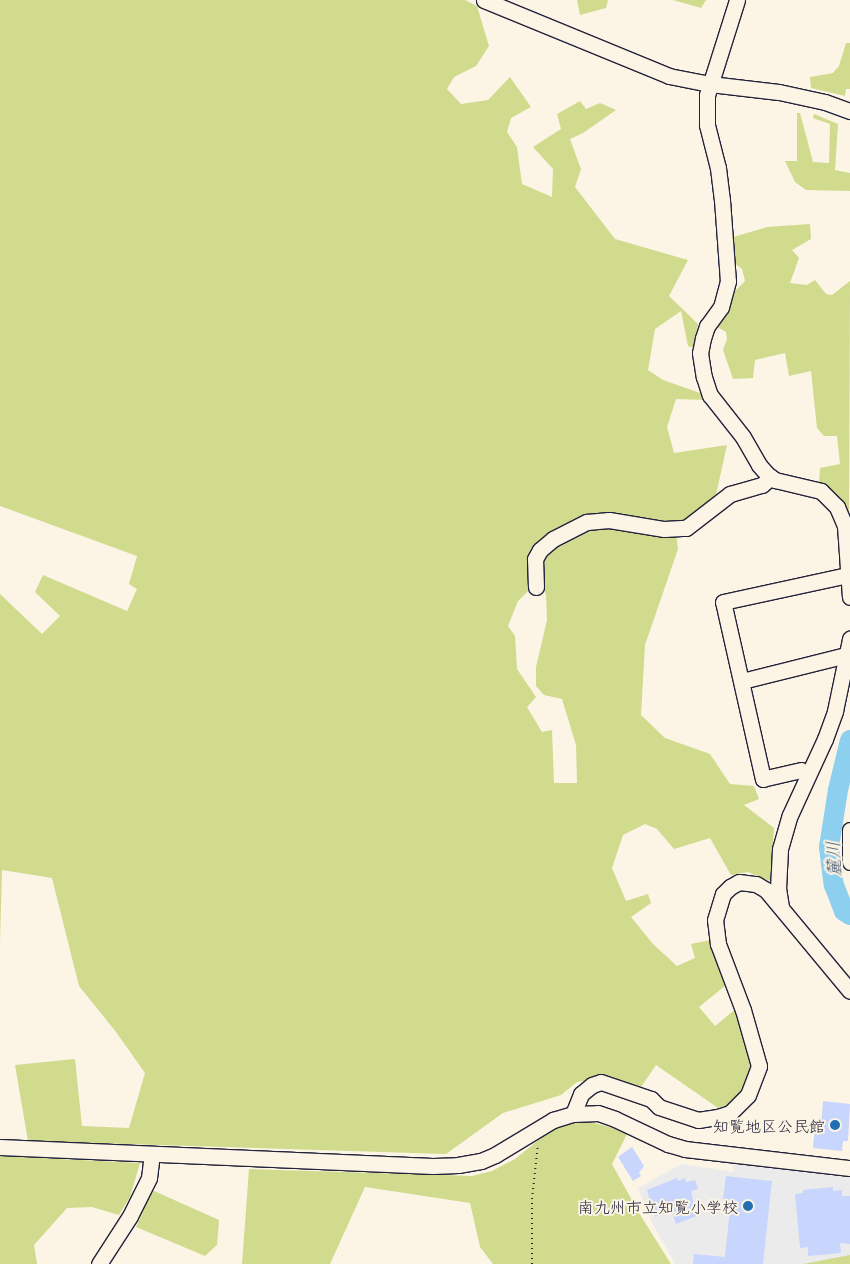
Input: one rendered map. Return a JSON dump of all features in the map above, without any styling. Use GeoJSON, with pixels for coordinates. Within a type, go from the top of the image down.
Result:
{"type":"FeatureCollection","features":[{"type":"Feature","properties":{"kind":"street"},"geometry":{"type":"LineString","coordinates":[[484,0],[655,72],[710,84],[779,92],[824,102],[850,111]]}},
{"type":"Feature","properties":{"kind":"street"},"geometry":{"type":"LineString","coordinates":[[737,0],[706,95],[707,126],[718,168],[722,200],[728,281],[721,307],[707,326],[703,338],[700,353],[704,377],[710,395],[743,437],[759,465],[771,477],[821,491],[837,507],[845,526],[850,597]]}},
{"type":"Feature","properties":{"kind":"street"},"geometry":{"type":"LineString","coordinates":[[536,587],[535,559],[540,550],[553,540],[586,522],[609,520],[664,529],[686,528],[730,494],[762,485],[771,477]]}},
{"type":"Feature","properties":{"kind":"street"},"geometry":{"type":"LineString","coordinates":[[801,770],[763,779],[723,602],[848,576]]}},
{"type":"Feature","properties":{"kind":"street"},"geometry":{"type":"LineString","coordinates":[[742,681],[849,649],[835,711],[825,739],[790,815],[780,849],[778,889],[781,907]]}},
{"type":"Feature","properties":{"kind":"street"},"geometry":{"type":"LineString","coordinates":[[850,830],[850,862]]}},
{"type":"Feature","properties":{"kind":"street"},"geometry":{"type":"LineString","coordinates":[[573,1114],[581,1094],[592,1085],[601,1082],[650,1099],[660,1107],[698,1120],[718,1117],[739,1106],[748,1095],[759,1066],[743,1010],[718,944],[715,920],[718,906],[730,887],[739,882],[747,882],[766,890],[850,991]]}},
{"type":"Feature","properties":{"kind":"street"},"geometry":{"type":"LineString","coordinates":[[0,1147],[433,1166],[458,1165],[481,1161],[496,1155],[553,1120],[573,1114],[598,1113],[668,1144],[686,1149],[850,1168]]}},
{"type":"Feature","properties":{"kind":"street"},"geometry":{"type":"LineString","coordinates":[[99,1264],[130,1216],[148,1178],[152,1154]]}},
{"type":"Feature","properties":{"kind":"path"},"geometry":{"type":"LineString","coordinates":[[532,1264],[530,1245],[532,1199],[540,1128]]}},
{"type":"Feature","properties":{"kind":"shaded area","name":"南九州市立知覧小学校"},"geometry":{"type":"Polygon","coordinates":[[[682,1164],[733,1172],[734,1164],[850,1177],[850,1264],[675,1264],[653,1225],[638,1188],[682,1164]]]}},
{"type":"Feature","properties":{"kind":"green space"},"geometry":{"type":"Polygon","coordinates":[[[0,0],[465,0],[477,6],[489,46],[476,66],[454,77],[447,89],[461,104],[488,100],[510,77],[531,107],[511,118],[507,132],[517,147],[522,184],[552,197],[553,169],[533,147],[561,129],[557,114],[580,101],[586,109],[600,103],[616,110],[583,133],[570,139],[581,169],[575,187],[615,239],[688,260],[669,296],[698,324],[694,348],[688,346],[681,311],[655,329],[648,370],[663,380],[703,394],[706,400],[676,399],[667,427],[674,453],[727,445],[716,495],[676,532],[678,549],[645,645],[641,715],[665,738],[710,754],[730,784],[754,786],[759,799],[744,805],[774,828],[770,881],[748,872],[731,875],[710,838],[674,849],[657,829],[645,824],[623,835],[612,868],[626,901],[648,894],[651,903],[631,917],[653,944],[677,966],[695,958],[691,944],[711,940],[726,985],[699,1007],[715,1026],[737,1008],[752,1058],[750,1078],[742,1092],[731,1104],[718,1108],[656,1065],[641,1087],[611,1078],[577,1082],[561,1095],[503,1113],[446,1154],[28,1141],[15,1065],[75,1059],[82,1126],[129,1128],[145,1073],[116,1032],[79,986],[52,878],[2,870],[0,943],[0,594],[42,634],[60,616],[35,592],[43,575],[127,611],[137,589],[129,584],[137,556],[0,506],[0,0]],[[535,565],[528,591],[518,601],[508,626],[515,636],[517,669],[536,697],[527,707],[542,732],[552,730],[554,783],[577,783],[576,745],[562,699],[544,695],[536,686],[536,667],[547,620],[546,595],[535,565]]]}},
{"type":"Feature","properties":{"kind":"green space"},"geometry":{"type":"Polygon","coordinates":[[[577,0],[608,0],[606,8],[580,15],[577,0]]]}},
{"type":"Feature","properties":{"kind":"green space"},"geometry":{"type":"Polygon","coordinates":[[[673,0],[706,0],[701,8],[673,0]]]}},
{"type":"Feature","properties":{"kind":"green space"},"geometry":{"type":"Polygon","coordinates":[[[846,43],[850,43],[850,89],[846,89],[845,96],[811,88],[810,77],[833,73],[839,66],[846,43]]]}},
{"type":"Feature","properties":{"kind":"green space"},"geometry":{"type":"Polygon","coordinates":[[[797,113],[800,113],[813,162],[829,163],[830,124],[813,118],[814,114],[838,124],[835,170],[850,173],[850,191],[806,190],[795,182],[785,161],[797,161],[797,113]]]}},
{"type":"Feature","properties":{"kind":"green space"},"geometry":{"type":"Polygon","coordinates":[[[810,224],[811,239],[792,250],[799,258],[790,283],[807,285],[815,280],[826,294],[832,295],[850,281],[849,518],[841,501],[833,491],[819,483],[820,468],[840,464],[837,436],[824,436],[817,428],[811,371],[789,376],[785,353],[755,360],[753,378],[733,379],[723,350],[727,339],[726,332],[714,325],[728,308],[733,293],[745,281],[742,269],[733,262],[730,238],[767,227],[810,224]]]}},
{"type":"Feature","properties":{"kind":"green space"},"geometry":{"type":"Polygon","coordinates":[[[587,1121],[628,1132],[612,1164],[639,1213],[671,1264],[493,1264],[480,1247],[470,1203],[365,1187],[330,1264],[242,1264],[249,1169],[472,1176],[492,1171],[515,1159],[561,1125],[587,1121]]]}},
{"type":"Feature","properties":{"kind":"green space"},"geometry":{"type":"Polygon","coordinates":[[[0,1156],[140,1163],[130,1197],[119,1215],[92,1207],[67,1208],[34,1245],[37,1264],[0,1264],[0,1156]]]}},
{"type":"Feature","properties":{"kind":"green space"},"geometry":{"type":"Polygon","coordinates":[[[152,1190],[219,1220],[217,1245],[205,1256],[136,1227],[152,1190]]]}},
{"type":"Feature","properties":{"kind":"green space"},"geometry":{"type":"Polygon","coordinates":[[[850,1255],[850,1264],[803,1264],[850,1255]]]}},
{"type":"Feature","properties":{"kind":"building","name":"知覧地区公民館"},"geometry":{"type":"Polygon","coordinates":[[[823,1101],[850,1104],[848,1141],[843,1141],[842,1151],[813,1148],[815,1126],[821,1127],[823,1101]]]}},
{"type":"Feature","properties":{"kind":"building"},"geometry":{"type":"Polygon","coordinates":[[[632,1147],[644,1166],[639,1173],[641,1176],[633,1181],[618,1157],[632,1147]]]}},
{"type":"Feature","properties":{"kind":"building"},"geometry":{"type":"Polygon","coordinates":[[[726,1176],[772,1181],[763,1264],[693,1264],[694,1254],[725,1257],[731,1200],[723,1199],[726,1176]]]}},
{"type":"Feature","properties":{"kind":"building"},"geometry":{"type":"Polygon","coordinates":[[[677,1178],[678,1181],[685,1178],[686,1182],[695,1180],[698,1189],[691,1191],[696,1216],[676,1224],[672,1212],[655,1217],[647,1190],[677,1178]]]}},
{"type":"Feature","properties":{"kind":"building"},"geometry":{"type":"Polygon","coordinates":[[[833,1187],[833,1191],[842,1190],[842,1196],[850,1196],[850,1244],[840,1243],[841,1253],[808,1256],[808,1247],[800,1248],[795,1194],[803,1193],[803,1190],[833,1187]]]}},
{"type":"Feature","properties":{"kind":"waterway","name":"麓川"},"geometry":{"type":"LineString","coordinates":[[850,740],[838,790],[829,847],[834,885],[844,911],[850,915]]}},
{"type":"Feature","properties":{"kind":"place","name":"知覧地区公民館"},"geometry":{"type":"Point","coordinates":[835,1125]}},
{"type":"Feature","properties":{"kind":"place","name":"南九州市立知覧小学校"},"geometry":{"type":"Point","coordinates":[748,1206]}}]}
